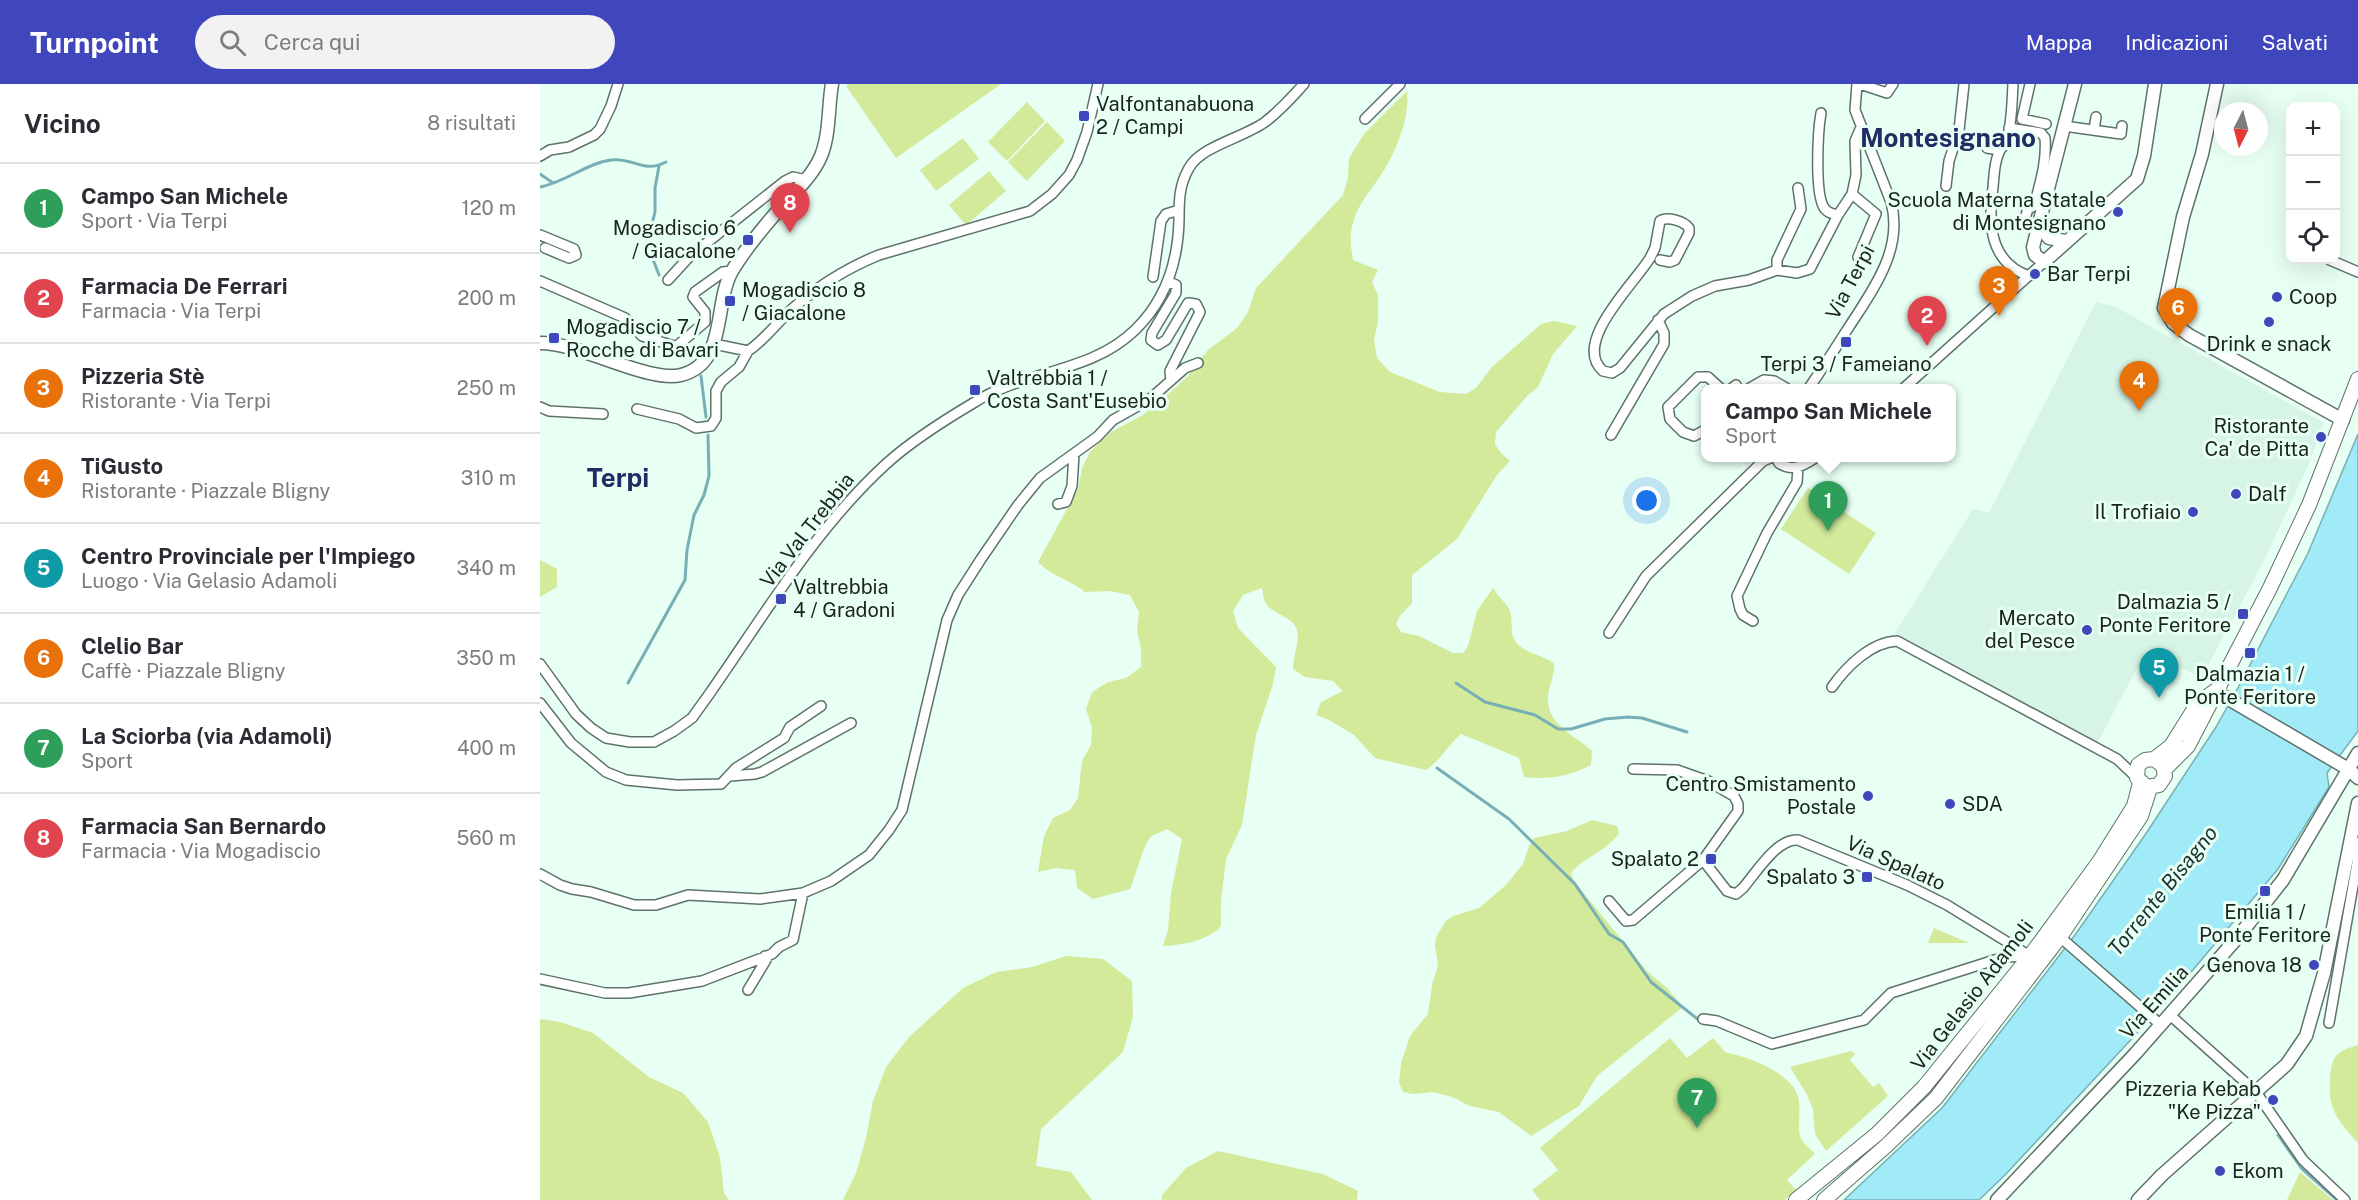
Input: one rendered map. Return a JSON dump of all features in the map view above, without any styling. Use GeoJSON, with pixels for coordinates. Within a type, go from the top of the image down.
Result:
{"type":"FeatureCollection","features":[{"type":"Feature","properties":{"kind":"main road"},"geometry":{"type":"LineString","coordinates":[[2215,691],[2300,526],[2358,379]]}},
{"type":"Feature","properties":{"kind":"main road","name":"Via Gelasio Adamoli"},"geometry":{"type":"LineString","coordinates":[[1824,1200],[1886,1146],[1936,1098],[2063,939],[2141,816],[2142,783],[2138,765],[2171,746],[2198,703],[2215,691]]}},
{"type":"Feature","properties":{"kind":"main road","name":"Via Gelasio Adamoli"},"geometry":{"type":"LineString","coordinates":[[2142,783],[2161,784],[2165,776],[2165,769],[2188,746],[2215,691]]}},
{"type":"Feature","properties":{"kind":"main road"},"geometry":{"type":"LineString","coordinates":[[2150,759],[2161,763],[2165,769]]}},
{"type":"Feature","properties":{"kind":"main road","name":"Via Gelasio Adamoli"},"geometry":{"type":"LineString","coordinates":[[1796,1200],[1877,1134],[1924,1087],[2030,956],[2125,823],[2142,783]]}},
{"type":"Feature","properties":{"kind":"street"},"geometry":{"type":"LineString","coordinates":[[540,156],[550,150],[569,147],[594,135],[600,129],[611,106],[618,84]]}},
{"type":"Feature","properties":{"kind":"street"},"geometry":{"type":"LineString","coordinates":[[540,343],[565,345],[652,373],[672,377],[682,375],[701,365],[707,359],[714,344],[732,272],[779,209],[806,180],[822,154],[832,84]]}},
{"type":"Feature","properties":{"kind":"street"},"geometry":{"type":"LineString","coordinates":[[637,409],[679,419],[696,428],[711,426],[716,418],[714,400],[721,382],[739,367],[748,351],[756,346],[791,309],[826,282],[855,264],[1030,211],[1052,194],[1068,176],[1077,160],[1087,132],[1098,84]]}},
{"type":"Feature","properties":{"kind":"street","name":"Via Val Trebbia"},"geometry":{"type":"LineString","coordinates":[[540,664],[576,714],[606,738],[630,742],[654,742],[692,718],[816,540],[855,494],[888,461],[977,400],[1010,384],[1080,364],[1108,352],[1135,331],[1150,314],[1169,282],[1177,252],[1182,181],[1190,165],[1207,152],[1266,122],[1304,84]]}},
{"type":"Feature","properties":{"kind":"street"},"geometry":{"type":"LineString","coordinates":[[1365,119],[1400,84]]}},
{"type":"Feature","properties":{"kind":"street","name":"Via Terpi"},"geometry":{"type":"LineString","coordinates":[[1812,384],[1873,290],[1887,263],[1894,237],[1895,217],[1892,202],[1855,110],[1859,84],[1887,93],[1893,84]]}},
{"type":"Feature","properties":{"kind":"street"},"geometry":{"type":"LineString","coordinates":[[1946,186],[1949,161],[1959,130],[1964,84]]}},
{"type":"Feature","properties":{"kind":"street"},"geometry":{"type":"LineString","coordinates":[[2013,84],[2006,145],[2000,150],[1990,208],[1992,237],[2002,258],[2015,269],[2029,276]]}},
{"type":"Feature","properties":{"kind":"street"},"geometry":{"type":"LineString","coordinates":[[2030,84],[2022,119],[2046,124]]}},
{"type":"Feature","properties":{"kind":"street"},"geometry":{"type":"LineString","coordinates":[[2043,262],[2032,249],[2075,84]]}},
{"type":"Feature","properties":{"kind":"street"},"geometry":{"type":"LineString","coordinates":[[1908,384],[2065,241],[2137,179],[2144,156],[2155,84]]}},
{"type":"Feature","properties":{"kind":"street"},"geometry":{"type":"LineString","coordinates":[[2217,84],[2202,154],[2183,217],[2164,308],[2173,323],[2188,334],[2343,420]]}},
{"type":"Feature","properties":{"kind":"street"},"geometry":{"type":"LineString","coordinates":[[1821,113],[1818,154],[1822,202],[1828,212],[1838,215]]}},
{"type":"Feature","properties":{"kind":"street"},"geometry":{"type":"LineString","coordinates":[[2094,130],[2096,117]]}},
{"type":"Feature","properties":{"kind":"street"},"geometry":{"type":"LineString","coordinates":[[2064,126],[2121,134],[2122,126]]}},
{"type":"Feature","properties":{"kind":"street"},"geometry":{"type":"LineString","coordinates":[[1660,260],[1670,262],[1675,260],[1689,233],[1686,223],[1666,218],[1660,220],[1655,248],[1650,258],[1598,331],[1594,352],[1600,368],[1612,373],[1620,368],[1658,320],[1669,310],[1706,289],[1749,280],[1777,270],[1797,273],[1810,269],[1838,215],[1852,194],[1856,175],[1855,141],[1861,127]]}},
{"type":"Feature","properties":{"kind":"street"},"geometry":{"type":"LineString","coordinates":[[2009,128],[2041,133],[2045,138],[2044,169],[2034,206],[2028,209],[2025,218]]}},
{"type":"Feature","properties":{"kind":"street"},"geometry":{"type":"LineString","coordinates":[[1987,148],[2000,150]]}},
{"type":"Feature","properties":{"kind":"street"},"geometry":{"type":"LineString","coordinates":[[668,280],[690,256],[785,181],[793,177],[806,180]]}},
{"type":"Feature","properties":{"kind":"street"},"geometry":{"type":"LineString","coordinates":[[1777,270],[1777,260],[1801,209],[1798,188]]}},
{"type":"Feature","properties":{"kind":"street"},"geometry":{"type":"LineString","coordinates":[[1852,194],[1876,214],[1858,257]]}},
{"type":"Feature","properties":{"kind":"street"},"geometry":{"type":"LineString","coordinates":[[1153,277],[1162,217],[1179,210]]}},
{"type":"Feature","properties":{"kind":"street"},"geometry":{"type":"LineString","coordinates":[[2038,225],[2049,238],[2065,241]]}},
{"type":"Feature","properties":{"kind":"street"},"geometry":{"type":"LineString","coordinates":[[540,235],[574,249],[576,255],[569,258],[545,248]]}},
{"type":"Feature","properties":{"kind":"street"},"geometry":{"type":"LineString","coordinates":[[2339,264],[2358,272]]}},
{"type":"Feature","properties":{"kind":"street"},"geometry":{"type":"LineString","coordinates":[[540,281],[625,318],[642,336],[674,346],[705,322],[705,312],[693,297],[695,292],[723,272],[732,272]]}},
{"type":"Feature","properties":{"kind":"street"},"geometry":{"type":"LineString","coordinates":[[1169,282],[1176,285],[1176,293],[1152,333],[1153,343],[1161,344],[1166,340],[1188,303],[1196,304],[1200,312],[1170,371],[1171,380]]}},
{"type":"Feature","properties":{"kind":"street"},"geometry":{"type":"LineString","coordinates":[[1611,435],[1664,344],[1664,333],[1658,320]]}},
{"type":"Feature","properties":{"kind":"street"},"geometry":{"type":"LineString","coordinates":[[714,344],[748,351]]}},
{"type":"Feature","properties":{"kind":"street"},"geometry":{"type":"LineString","coordinates":[[540,874],[566,887],[634,905],[656,905],[688,895],[760,899],[803,893],[831,881],[869,855],[902,810],[938,656],[952,607],[981,559],[1040,478],[1097,437],[1113,420],[1150,399],[1185,368],[1197,363]]}},
{"type":"Feature","properties":{"kind":"street"},"geometry":{"type":"LineString","coordinates":[[1701,433],[1688,435],[1670,419],[1668,407],[1698,377],[1708,376],[1716,384]]}},
{"type":"Feature","properties":{"kind":"street"},"geometry":{"type":"LineString","coordinates":[[1757,384],[1764,380],[1779,384]]}},
{"type":"Feature","properties":{"kind":"street"},"geometry":{"type":"LineString","coordinates":[[540,407],[549,411],[603,414]]}},
{"type":"Feature","properties":{"kind":"street"},"geometry":{"type":"LineString","coordinates":[[1058,504],[1066,502],[1072,486],[1074,454]]}},
{"type":"Feature","properties":{"kind":"street"},"geometry":{"type":"LineString","coordinates":[[1609,633],[1646,576],[1762,462]]}},
{"type":"Feature","properties":{"kind":"street"},"geometry":{"type":"LineString","coordinates":[[1780,462],[1784,466],[1798,467],[1807,462]]}},
{"type":"Feature","properties":{"kind":"street"},"geometry":{"type":"LineString","coordinates":[[1753,621],[1743,615],[1737,596],[1767,533],[1797,482],[1798,467]]}},
{"type":"Feature","properties":{"kind":"street"},"geometry":{"type":"LineString","coordinates":[[1832,687],[1842,672],[1863,656],[1889,641],[1897,641],[2116,759],[2142,783]]}},
{"type":"Feature","properties":{"kind":"street"},"geometry":{"type":"LineString","coordinates":[[2215,691],[2349,770]]}},
{"type":"Feature","properties":{"kind":"street"},"geometry":{"type":"LineString","coordinates":[[540,703],[574,745],[606,772],[626,780],[677,785],[721,784],[735,768],[784,738],[790,727],[821,706]]}},
{"type":"Feature","properties":{"kind":"street"},"geometry":{"type":"LineString","coordinates":[[730,776],[762,772],[851,723]]}},
{"type":"Feature","properties":{"kind":"street","name":"Via Emilia"},"geometry":{"type":"LineString","coordinates":[[1997,1200],[2034,1163],[2156,1021],[2170,1015],[2238,937],[2283,880],[2358,753]]}},
{"type":"Feature","properties":{"kind":"street"},"geometry":{"type":"LineString","coordinates":[[2116,759],[2150,759]]}},
{"type":"Feature","properties":{"kind":"street"},"geometry":{"type":"LineString","coordinates":[[1609,901],[1626,921],[1633,920],[1703,860],[1739,808],[1737,800],[1708,781],[1677,770],[1633,769]]}},
{"type":"Feature","properties":{"kind":"street"},"geometry":{"type":"LineString","coordinates":[[2138,1200],[2162,1175],[2288,1064],[2306,1036],[2324,973],[2358,803]]}},
{"type":"Feature","properties":{"kind":"street"},"geometry":{"type":"LineString","coordinates":[[2329,1023],[2357,863],[2357,846],[2351,836]]}},
{"type":"Feature","properties":{"kind":"street","name":"Via Spalato"},"geometry":{"type":"LineString","coordinates":[[1703,860],[1727,891],[1736,894],[1781,844],[1790,840],[1798,840],[1907,885],[1947,905],[2030,956]]}},
{"type":"Feature","properties":{"kind":"street"},"geometry":{"type":"LineString","coordinates":[[540,979],[605,993],[629,993],[702,981],[765,956],[793,940],[803,893]]}},
{"type":"Feature","properties":{"kind":"street"},"geometry":{"type":"LineString","coordinates":[[2063,939],[2156,1021]]}},
{"type":"Feature","properties":{"kind":"street"},"geometry":{"type":"LineString","coordinates":[[748,990],[766,960],[765,956]]}},
{"type":"Feature","properties":{"kind":"street"},"geometry":{"type":"LineString","coordinates":[[1703,1019],[1717,1021],[1772,1044],[1864,1020],[1891,993],[2004,957],[2030,956]]}},
{"type":"Feature","properties":{"kind":"street"},"geometry":{"type":"LineString","coordinates":[[2170,1015],[2256,1092],[2303,1160],[2344,1200]]}},
{"type":"Feature","properties":{"kind":"shaded area"},"geometry":{"type":"Polygon","coordinates":[[[2096,302],[2114,306],[2324,423],[2309,463],[2264,561],[2201,678],[2147,649],[2098,742],[2084,737],[1895,633],[1973,509],[1989,513],[2096,302]]]}},
{"type":"Feature","properties":{"kind":"green space"},"geometry":{"type":"Polygon","coordinates":[[[849,84],[1001,84],[896,158],[846,86],[849,84]]]}},
{"type":"Feature","properties":{"kind":"green space"},"geometry":{"type":"Polygon","coordinates":[[[1407,91],[1404,123],[1397,145],[1387,166],[1358,210],[1351,232],[1353,260],[1378,270],[1372,282],[1378,295],[1378,322],[1374,340],[1377,358],[1390,372],[1440,392],[1466,394],[1476,388],[1492,367],[1541,324],[1554,321],[1577,326],[1553,354],[1538,387],[1528,395],[1496,432],[1495,444],[1510,461],[1497,475],[1457,539],[1412,575],[1412,603],[1396,624],[1401,632],[1419,636],[1453,653],[1463,653],[1468,646],[1477,611],[1493,588],[1508,607],[1512,633],[1516,642],[1528,651],[1554,663],[1548,694],[1549,708],[1557,723],[1592,751],[1591,765],[1559,776],[1524,777],[1519,758],[1461,734],[1426,770],[1375,758],[1354,735],[1316,715],[1321,702],[1343,691],[1333,681],[1305,677],[1293,669],[1298,639],[1295,625],[1268,606],[1264,600],[1262,588],[1243,595],[1233,611],[1238,628],[1276,667],[1273,684],[1256,735],[1242,825],[1226,859],[1221,901],[1221,926],[1202,939],[1163,946],[1168,930],[1171,893],[1182,839],[1167,829],[1150,838],[1130,889],[1093,899],[1077,888],[1075,870],[1056,868],[1038,872],[1044,836],[1053,818],[1070,810],[1078,798],[1082,761],[1091,745],[1092,727],[1086,709],[1092,692],[1108,682],[1126,678],[1141,667],[1141,649],[1137,630],[1139,612],[1130,595],[1110,591],[1085,592],[1038,562],[1078,489],[1082,468],[1090,452],[1111,432],[1143,415],[1165,397],[1188,376],[1208,350],[1237,328],[1248,312],[1256,288],[1343,195],[1348,177],[1349,158],[1364,134],[1407,91]]]}},
{"type":"Feature","properties":{"kind":"green space"},"geometry":{"type":"Polygon","coordinates":[[[1027,102],[1045,121],[1007,161],[988,142],[1027,102]]]}},
{"type":"Feature","properties":{"kind":"green space"},"geometry":{"type":"Polygon","coordinates":[[[1047,122],[1065,141],[1027,181],[1008,162],[1047,122]]]}},
{"type":"Feature","properties":{"kind":"green space"},"geometry":{"type":"Polygon","coordinates":[[[963,138],[979,159],[936,191],[920,170],[963,138]]]}},
{"type":"Feature","properties":{"kind":"green space"},"geometry":{"type":"Polygon","coordinates":[[[989,171],[1006,191],[966,225],[949,205],[989,171]]]}},
{"type":"Feature","properties":{"kind":"green space"},"geometry":{"type":"Polygon","coordinates":[[[1808,488],[1876,533],[1849,574],[1781,529],[1808,488]]]}},
{"type":"Feature","properties":{"kind":"green space"},"geometry":{"type":"Polygon","coordinates":[[[540,560],[557,569],[557,587],[540,597],[540,560]]]}},
{"type":"Feature","properties":{"kind":"green space"},"geometry":{"type":"Polygon","coordinates":[[[1592,820],[1617,826],[1619,833],[1608,845],[1576,867],[1571,873],[1574,881],[1647,971],[1667,988],[1683,1007],[1597,1076],[1579,1106],[1531,1136],[1499,1112],[1470,1106],[1452,1097],[1433,1092],[1413,1094],[1403,1092],[1399,1083],[1401,1063],[1410,1036],[1428,1014],[1432,985],[1438,966],[1436,937],[1446,921],[1453,916],[1479,908],[1506,885],[1523,864],[1534,838],[1567,831],[1592,820]]]}},
{"type":"Feature","properties":{"kind":"green space"},"geometry":{"type":"Polygon","coordinates":[[[1934,928],[1969,943],[1928,943],[1934,928]]]}},
{"type":"Feature","properties":{"kind":"green space"},"geometry":{"type":"Polygon","coordinates":[[[1066,956],[1103,959],[1132,981],[1133,1017],[1123,1052],[1041,1129],[1036,1166],[1071,1172],[1092,1200],[843,1200],[856,1173],[873,1101],[886,1067],[909,1037],[963,988],[996,972],[1032,967],[1066,956]]]}},
{"type":"Feature","properties":{"kind":"green space"},"geometry":{"type":"Polygon","coordinates":[[[540,1019],[560,1022],[593,1033],[649,1077],[683,1093],[708,1122],[720,1157],[724,1193],[729,1200],[540,1200],[540,1019]]]}},
{"type":"Feature","properties":{"kind":"green space"},"geometry":{"type":"Polygon","coordinates":[[[1670,1038],[1687,1058],[1713,1038],[1726,1053],[1745,1057],[1766,1066],[1793,1086],[1798,1099],[1800,1136],[1815,1154],[1787,1180],[1796,1190],[1785,1200],[1540,1200],[1532,1190],[1558,1170],[1540,1148],[1670,1038]]]}},
{"type":"Feature","properties":{"kind":"green space"},"geometry":{"type":"Polygon","coordinates":[[[2358,1045],[2358,1143],[2336,1115],[2330,1091],[2333,1060],[2344,1050],[2358,1045]]]}},
{"type":"Feature","properties":{"kind":"green space"},"geometry":{"type":"Polygon","coordinates":[[[1851,1051],[1855,1054],[1850,1060],[1873,1087],[1879,1083],[1888,1096],[1826,1151],[1815,1134],[1813,1109],[1790,1067],[1851,1051]]]}},
{"type":"Feature","properties":{"kind":"green space"},"geometry":{"type":"Polygon","coordinates":[[[1218,1151],[1323,1174],[1358,1191],[1357,1200],[1162,1200],[1162,1195],[1186,1168],[1218,1151]]]}},
{"type":"Feature","properties":{"kind":"green space"},"geometry":{"type":"Polygon","coordinates":[[[2300,1172],[2333,1200],[2287,1200],[2300,1172]]]}},
{"type":"Feature","properties":{"kind":"water","name":"Torrente Bisagno"},"geometry":{"type":"Polygon","coordinates":[[[2358,434],[2358,731],[2327,773],[2329,787],[2278,869],[2165,1003],[1979,1200],[1844,1200],[1942,1108],[2075,935],[2145,835],[2216,727],[2240,684],[2308,553],[2358,434]]]}},
{"type":"Feature","properties":{"kind":"waterway"},"geometry":{"type":"LineString","coordinates":[[540,187],[611,160],[644,166],[666,162]]}},
{"type":"Feature","properties":{"kind":"waterway"},"geometry":{"type":"LineString","coordinates":[[659,166],[655,188],[655,212],[647,244],[659,275]]}},
{"type":"Feature","properties":{"kind":"waterway"},"geometry":{"type":"LineString","coordinates":[[540,174],[553,183]]}},
{"type":"Feature","properties":{"kind":"waterway"},"geometry":{"type":"LineString","coordinates":[[701,376],[706,417]]}},
{"type":"Feature","properties":{"kind":"waterway"},"geometry":{"type":"LineString","coordinates":[[628,683],[685,580],[687,550],[694,515],[704,495],[709,476],[708,435]]}},
{"type":"Feature","properties":{"kind":"waterway"},"geometry":{"type":"LineString","coordinates":[[1456,683],[1485,702],[1535,715],[1558,729],[1571,729],[1605,719],[1628,717],[1642,718],[1687,732]]}},
{"type":"Feature","properties":{"kind":"waterway"},"geometry":{"type":"LineString","coordinates":[[1437,768],[1509,819],[1575,884],[1609,934],[1623,942],[1651,982],[1700,1021]]}},
{"type":"Feature","properties":{"kind":"waterway"},"geometry":{"type":"LineString","coordinates":[[2278,1135],[2302,1169],[2337,1200]]}},
{"type":"Feature","properties":{"kind":"place","name":"Valfontanabuona 2 / Campi"},"geometry":{"type":"Point","coordinates":[1084,116]}},
{"type":"Feature","properties":{"kind":"place","name":"Scuola Materna Statale di Montesignano"},"geometry":{"type":"Point","coordinates":[2118,212]}},
{"type":"Feature","properties":{"kind":"place","name":"Farmacia San Bernardo"},"geometry":{"type":"Point","coordinates":[790,233]}},
{"type":"Feature","properties":{"kind":"place","name":"Mogadiscio 6 / Giacalone"},"geometry":{"type":"Point","coordinates":[748,240]}},
{"type":"Feature","properties":{"kind":"place","name":"Bar Terpi"},"geometry":{"type":"Point","coordinates":[2035,274]}},
{"type":"Feature","properties":{"kind":"place","name":"Coop"},"geometry":{"type":"Point","coordinates":[2277,297]}},
{"type":"Feature","properties":{"kind":"place","name":"Mogadiscio 8 / Giacalone"},"geometry":{"type":"Point","coordinates":[730,301]}},
{"type":"Feature","properties":{"kind":"place","name":"Pizzeria Stè"},"geometry":{"type":"Point","coordinates":[1999,316]}},
{"type":"Feature","properties":{"kind":"place","name":"Drink e snack"},"geometry":{"type":"Point","coordinates":[2269,322]}},
{"type":"Feature","properties":{"kind":"place","name":"Mogadiscio 7 / Rocche di Bavari"},"geometry":{"type":"Point","coordinates":[554,338]}},
{"type":"Feature","properties":{"kind":"place","name":"Clelio Bar"},"geometry":{"type":"Point","coordinates":[2178,338]}},
{"type":"Feature","properties":{"kind":"place","name":"Terpi 3 / Fameiano"},"geometry":{"type":"Point","coordinates":[1846,342]}},
{"type":"Feature","properties":{"kind":"place","name":"Farmacia De Ferrari"},"geometry":{"type":"Point","coordinates":[1927,346]}},
{"type":"Feature","properties":{"kind":"place","name":"Valtrebbia 1 / Costa Sant'Eusebio"},"geometry":{"type":"Point","coordinates":[975,390]}},
{"type":"Feature","properties":{"kind":"place","name":"TiGusto"},"geometry":{"type":"Point","coordinates":[2139,411]}},
{"type":"Feature","properties":{"kind":"place","name":"Ristorante Ca' de Pitta"},"geometry":{"type":"Point","coordinates":[2321,437]}},
{"type":"Feature","properties":{"kind":"place","name":"Dalf"},"geometry":{"type":"Point","coordinates":[2236,494]}},
{"type":"Feature","properties":{"kind":"place","name":"Il Trofiaio"},"geometry":{"type":"Point","coordinates":[2193,512]}},
{"type":"Feature","properties":{"kind":"place","name":"Campo San Michele"},"geometry":{"type":"Point","coordinates":[1828,531]}},
{"type":"Feature","properties":{"kind":"place","name":"Valtrebbia 4 / Gradoni"},"geometry":{"type":"Point","coordinates":[781,599]}},
{"type":"Feature","properties":{"kind":"place","name":"Dalmazia 5 / Ponte Feritore"},"geometry":{"type":"Point","coordinates":[2243,614]}},
{"type":"Feature","properties":{"kind":"place","name":"Mercato del Pesce"},"geometry":{"type":"Point","coordinates":[2087,630]}},
{"type":"Feature","properties":{"kind":"place","name":"Dalmazia 1 / Ponte Feritore"},"geometry":{"type":"Point","coordinates":[2250,653]}},
{"type":"Feature","properties":{"kind":"place","name":"Centro Provinciale per l'Impiego"},"geometry":{"type":"Point","coordinates":[2159,698]}},
{"type":"Feature","properties":{"kind":"place","name":"Centro Smistamento Postale"},"geometry":{"type":"Point","coordinates":[1868,796]}},
{"type":"Feature","properties":{"kind":"place","name":"SDA"},"geometry":{"type":"Point","coordinates":[1950,804]}},
{"type":"Feature","properties":{"kind":"place","name":"Spalato 2"},"geometry":{"type":"Point","coordinates":[1711,859]}},
{"type":"Feature","properties":{"kind":"place","name":"Spalato 3"},"geometry":{"type":"Point","coordinates":[1867,877]}},
{"type":"Feature","properties":{"kind":"place","name":"Emilia 1 / Ponte Feritore"},"geometry":{"type":"Point","coordinates":[2265,891]}},
{"type":"Feature","properties":{"kind":"place","name":"Genova 18"},"geometry":{"type":"Point","coordinates":[2314,965]}},
{"type":"Feature","properties":{"kind":"place","name":"Pizzeria Kebab \"Ke Pizza\""},"geometry":{"type":"Point","coordinates":[2273,1100]}},
{"type":"Feature","properties":{"kind":"place","name":"La Sciorba (via Adamoli)"},"geometry":{"type":"Point","coordinates":[1697,1128]}},
{"type":"Feature","properties":{"kind":"place","name":"Ekom"},"geometry":{"type":"Point","coordinates":[2220,1171]}},
{"type":"Feature","properties":{"kind":"district","name":"Montesignano"},"geometry":{"type":"Point","coordinates":[1948,138]}},
{"type":"Feature","properties":{"kind":"district","name":"Terpi"},"geometry":{"type":"Point","coordinates":[618,478]}}]}
